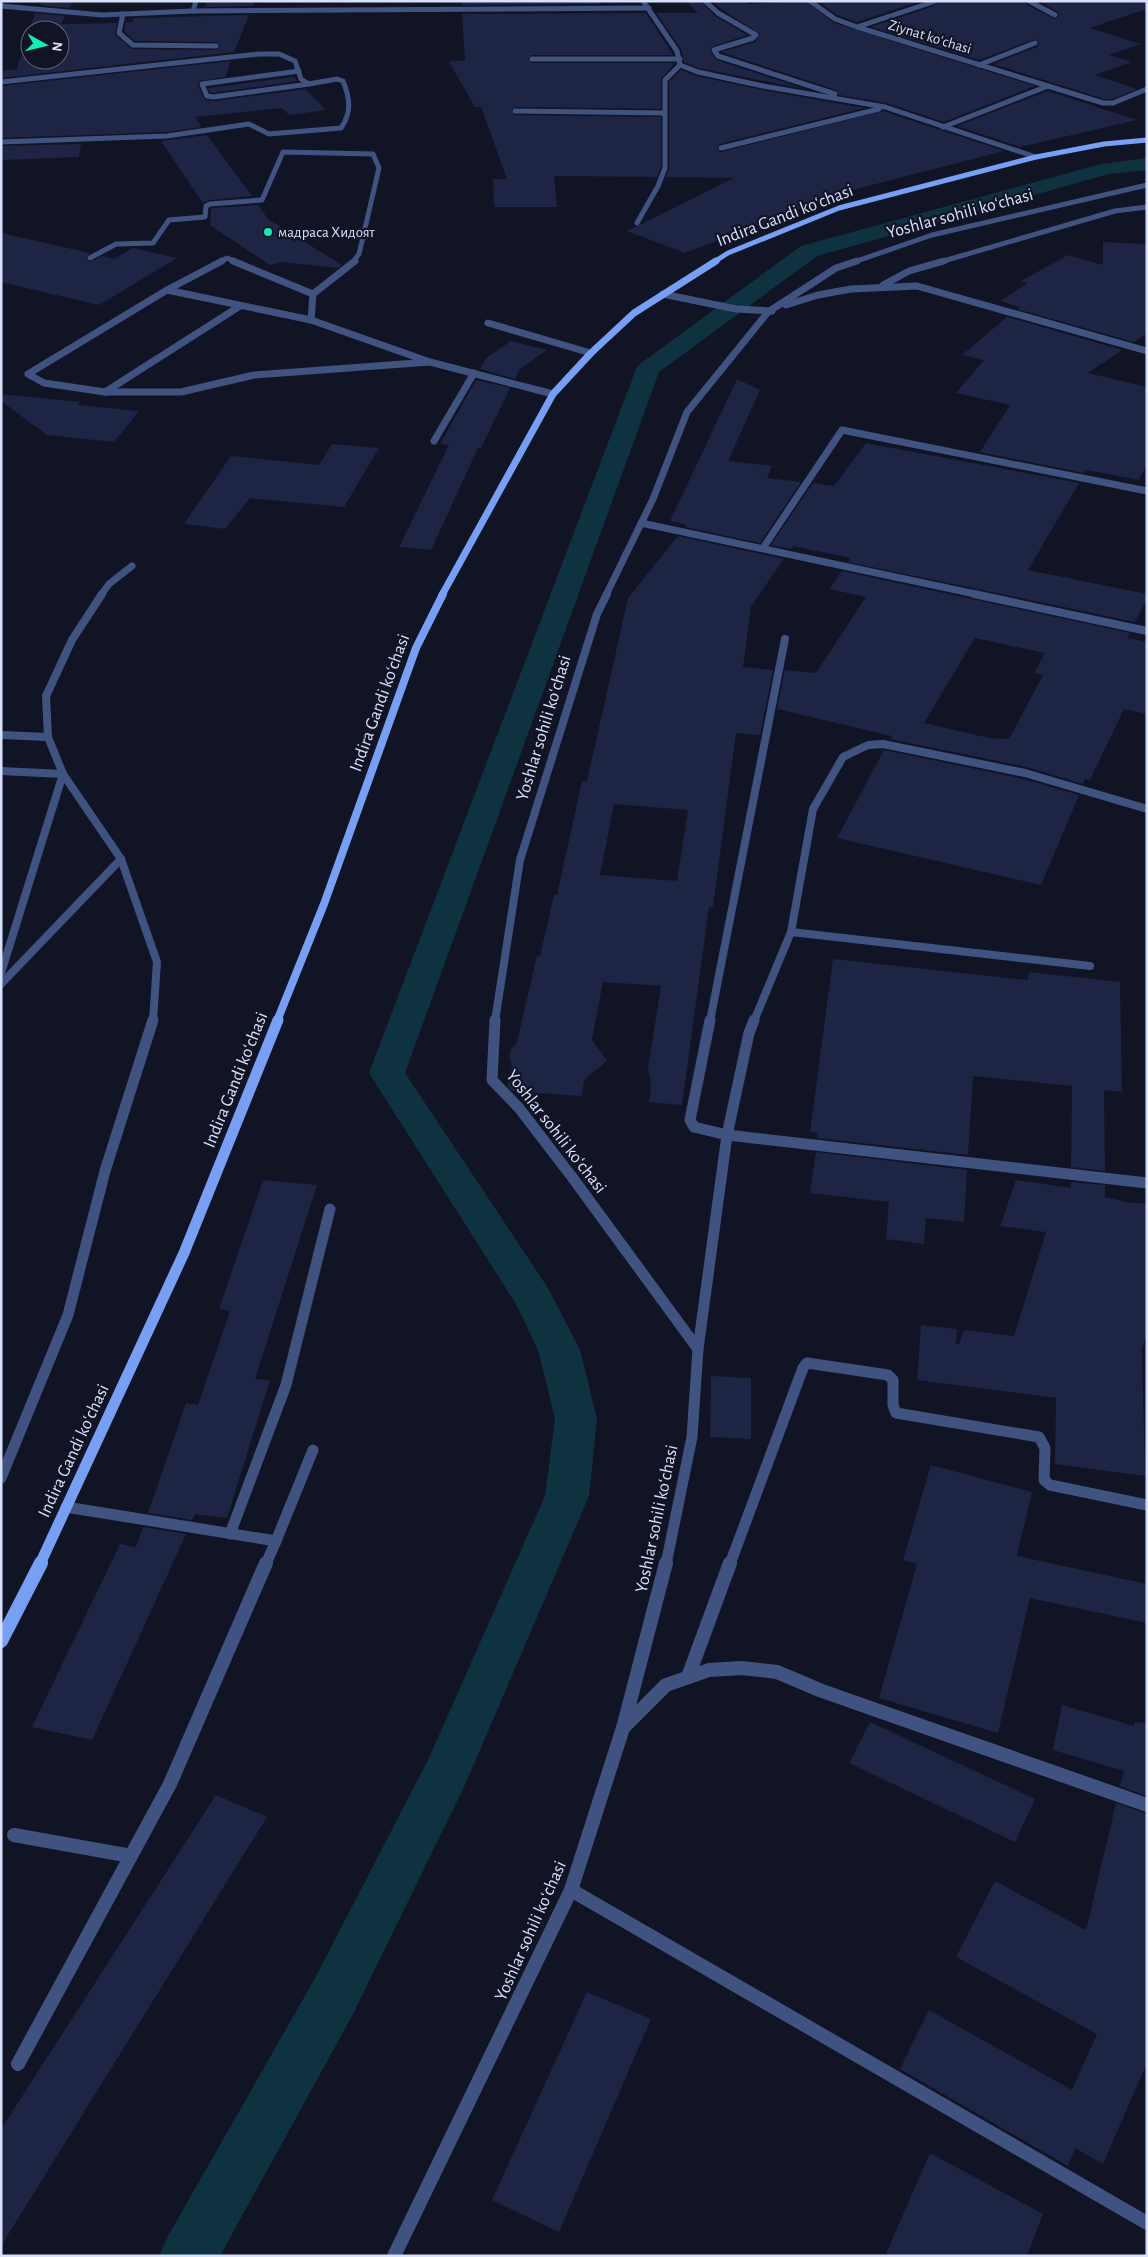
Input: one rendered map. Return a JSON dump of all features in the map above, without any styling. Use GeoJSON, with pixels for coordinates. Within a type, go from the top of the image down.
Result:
{"type":"FeatureCollection","features":[{"type":"Feature","properties":{"kind":"street"},"geometry":{"type":"LineString","coordinates":[[193,11],[196,1]]}},
{"type":"Feature","properties":{"kind":"street"},"geometry":{"type":"LineString","coordinates":[[643,1],[680,62]]}},
{"type":"Feature","properties":{"kind":"street"},"geometry":{"type":"LineString","coordinates":[[705,1],[718,13],[756,35],[753,38],[714,50],[718,56],[803,82],[860,104]]}},
{"type":"Feature","properties":{"kind":"street","name":"Ziynat koʻchasi"},"geometry":{"type":"LineString","coordinates":[[810,1],[835,20],[1103,103],[1114,103],[1147,90]]}},
{"type":"Feature","properties":{"kind":"street"},"geometry":{"type":"LineString","coordinates":[[1029,1],[1055,15]]}},
{"type":"Feature","properties":{"kind":"street"},"geometry":{"type":"LineString","coordinates":[[857,27],[933,2]]}},
{"type":"Feature","properties":{"kind":"street"},"geometry":{"type":"LineString","coordinates":[[1,6],[102,15],[193,11],[649,8]]}},
{"type":"Feature","properties":{"kind":"street"},"geometry":{"type":"LineString","coordinates":[[123,14],[119,33],[133,45],[216,46]]}},
{"type":"Feature","properties":{"kind":"street"},"geometry":{"type":"LineString","coordinates":[[980,65],[1035,42]]}},
{"type":"Feature","properties":{"kind":"street"},"geometry":{"type":"LineString","coordinates":[[1,82],[259,54],[279,54],[295,61],[301,79],[309,84]]}},
{"type":"Feature","properties":{"kind":"street"},"geometry":{"type":"LineString","coordinates":[[532,59],[680,62],[698,72],[860,104],[885,107],[1036,157]]}},
{"type":"Feature","properties":{"kind":"street"},"geometry":{"type":"LineString","coordinates":[[637,223],[658,186],[665,168],[667,124],[664,113],[665,80],[680,62]]}},
{"type":"Feature","properties":{"kind":"street"},"geometry":{"type":"LineString","coordinates":[[1,142],[166,136],[249,124],[269,134],[341,128],[349,119],[350,98],[342,80],[337,79],[212,97],[207,96],[202,84],[299,71]]}},
{"type":"Feature","properties":{"kind":"street"},"geometry":{"type":"LineString","coordinates":[[943,127],[1048,86]]}},
{"type":"Feature","properties":{"kind":"street"},"geometry":{"type":"LineString","coordinates":[[721,148],[885,107]]}},
{"type":"Feature","properties":{"kind":"street"},"geometry":{"type":"LineString","coordinates":[[515,111],[664,113]]}},
{"type":"Feature","properties":{"kind":"street","name":"Indira Gandi koʻchasi"},"geometry":{"type":"LineString","coordinates":[[1,1642],[30,1587],[187,1244],[324,904],[416,648],[451,578],[553,394],[591,353],[634,313],[728,253],[840,208],[1036,157],[1104,144],[1147,140]]}},
{"type":"Feature","properties":{"kind":"street"},"geometry":{"type":"LineString","coordinates":[[90,258],[116,244],[153,243],[169,220],[205,217],[206,206],[210,204],[262,200],[283,152],[373,154],[379,168],[359,254],[357,259],[312,294],[311,320]]}},
{"type":"Feature","properties":{"kind":"street","name":"Yoshlar sohili koʻchasi"},"geometry":{"type":"LineString","coordinates":[[394,2256],[571,1890],[623,1728],[674,1534],[692,1437],[698,1348],[572,1177],[518,1108],[492,1080],[493,1031],[520,860],[597,614],[641,523],[687,412],[768,312],[836,268],[932,235],[1147,185]]}},
{"type":"Feature","properties":{"kind":"street"},"geometry":{"type":"LineString","coordinates":[[882,285],[909,270],[1115,211],[1147,207]]}},
{"type":"Feature","properties":{"kind":"street"},"geometry":{"type":"LineString","coordinates":[[312,294],[227,258],[167,290],[28,374],[44,382],[105,392],[182,392],[254,375],[430,362]]}},
{"type":"Feature","properties":{"kind":"street"},"geometry":{"type":"LineString","coordinates":[[663,294],[768,312],[811,296],[882,285],[917,286],[1147,351]]}},
{"type":"Feature","properties":{"kind":"street"},"geometry":{"type":"LineString","coordinates":[[167,290],[311,320],[430,362],[553,394]]}},
{"type":"Feature","properties":{"kind":"street"},"geometry":{"type":"LineString","coordinates":[[105,392],[240,306]]}},
{"type":"Feature","properties":{"kind":"street"},"geometry":{"type":"LineString","coordinates":[[488,323],[591,353]]}},
{"type":"Feature","properties":{"kind":"street"},"geometry":{"type":"LineString","coordinates":[[434,441],[474,373]]}},
{"type":"Feature","properties":{"kind":"street"},"geometry":{"type":"LineString","coordinates":[[763,548],[842,430],[1147,491]]}},
{"type":"Feature","properties":{"kind":"street"},"geometry":{"type":"LineString","coordinates":[[641,523],[1147,631]]}},
{"type":"Feature","properties":{"kind":"street"},"geometry":{"type":"LineString","coordinates":[[1,1478],[68,1315],[105,1171],[153,1025],[157,962],[121,859],[63,774],[48,737],[46,696],[72,640],[109,584],[132,566]]}},
{"type":"Feature","properties":{"kind":"street"},"geometry":{"type":"LineString","coordinates":[[785,639],[690,1120],[694,1127],[727,1135],[1147,1183]]}},
{"type":"Feature","properties":{"kind":"street"},"geometry":{"type":"LineString","coordinates":[[1,734],[48,737]]}},
{"type":"Feature","properties":{"kind":"street"},"geometry":{"type":"LineString","coordinates":[[698,1348],[727,1135],[749,1033],[791,932],[813,809],[843,757],[868,744],[883,744],[1025,774],[1147,809]]}},
{"type":"Feature","properties":{"kind":"street"},"geometry":{"type":"LineString","coordinates":[[1,771],[63,774]]}},
{"type":"Feature","properties":{"kind":"street"},"geometry":{"type":"LineString","coordinates":[[1,973],[63,774]]}},
{"type":"Feature","properties":{"kind":"street"},"geometry":{"type":"LineString","coordinates":[[1,984],[121,859]]}},
{"type":"Feature","properties":{"kind":"street"},"geometry":{"type":"LineString","coordinates":[[791,932],[1090,966]]}},
{"type":"Feature","properties":{"kind":"street"},"geometry":{"type":"LineString","coordinates":[[230,1534],[286,1385],[330,1209]]}},
{"type":"Feature","properties":{"kind":"street"},"geometry":{"type":"LineString","coordinates":[[688,1677],[803,1368],[807,1363],[888,1375],[893,1380],[893,1405],[896,1413],[1039,1437],[1045,1448],[1044,1480],[1050,1485],[1147,1506]]}},
{"type":"Feature","properties":{"kind":"street"},"geometry":{"type":"LineString","coordinates":[[18,2064],[170,1784],[276,1541],[313,1450]]}},
{"type":"Feature","properties":{"kind":"street"},"geometry":{"type":"LineString","coordinates":[[66,1508],[276,1541]]}},
{"type":"Feature","properties":{"kind":"street"},"geometry":{"type":"LineString","coordinates":[[623,1728],[666,1685],[709,1670],[742,1668],[777,1672],[822,1691],[1147,1805]]}},
{"type":"Feature","properties":{"kind":"street"},"geometry":{"type":"LineString","coordinates":[[14,1835],[131,1856]]}},
{"type":"Feature","properties":{"kind":"street"},"geometry":{"type":"LineString","coordinates":[[571,1890],[1147,2224]]}},
{"type":"Feature","properties":{"kind":"building"},"geometry":{"type":"Polygon","coordinates":[[[42,1],[73,1],[70,8],[40,5],[42,1]]]}},
{"type":"Feature","properties":{"kind":"building"},"geometry":{"type":"Polygon","coordinates":[[[207,1],[255,1],[253,6],[205,7],[207,1]]]}},
{"type":"Feature","properties":{"kind":"building"},"geometry":{"type":"Polygon","coordinates":[[[462,1],[599,1],[599,4],[462,5],[462,1]]]}},
{"type":"Feature","properties":{"kind":"building"},"geometry":{"type":"Polygon","coordinates":[[[686,1],[701,1],[715,16],[747,35],[711,47],[710,51],[716,60],[805,89],[699,68],[684,62],[681,49],[656,13],[698,13],[686,1]]]}},
{"type":"Feature","properties":{"kind":"building"},"geometry":{"type":"Polygon","coordinates":[[[712,1],[745,1],[748,4],[806,1],[834,23],[1035,86],[944,122],[886,103],[839,95],[836,90],[721,52],[755,42],[760,34],[712,1]]]}},
{"type":"Feature","properties":{"kind":"building"},"geometry":{"type":"Polygon","coordinates":[[[818,1],[921,1],[857,22],[837,15],[818,1]]]}},
{"type":"Feature","properties":{"kind":"building"},"geometry":{"type":"Polygon","coordinates":[[[937,1],[1025,1],[1027,5],[1055,19],[1059,17],[1058,12],[1039,1],[1147,1],[1147,9],[1089,28],[1141,44],[1109,55],[1132,62],[1095,75],[1137,89],[1112,99],[1104,99],[993,64],[1037,47],[1039,43],[1036,39],[979,60],[871,27],[934,6],[937,1]]]}},
{"type":"Feature","properties":{"kind":"building"},"geometry":{"type":"Polygon","coordinates":[[[35,13],[65,16],[63,20],[33,20],[35,13]]]}},
{"type":"Feature","properties":{"kind":"building"},"geometry":{"type":"Polygon","coordinates":[[[646,13],[673,55],[532,55],[528,59],[532,63],[675,63],[661,79],[661,109],[515,107],[511,111],[515,115],[661,117],[661,167],[657,177],[554,176],[557,207],[494,207],[493,179],[507,179],[481,107],[475,107],[449,62],[465,60],[462,14],[646,13]]]}},
{"type":"Feature","properties":{"kind":"building"},"geometry":{"type":"Polygon","coordinates":[[[249,15],[234,52],[1,78],[1,71],[17,69],[20,60],[20,70],[70,70],[70,24],[117,23],[115,35],[132,49],[216,50],[220,46],[216,42],[135,41],[124,31],[126,22],[132,22],[134,18],[249,15]]]}},
{"type":"Feature","properties":{"kind":"building"},"geometry":{"type":"Polygon","coordinates":[[[231,61],[225,77],[199,81],[198,86],[205,100],[214,101],[306,89],[326,110],[289,115],[282,108],[195,117],[201,127],[167,132],[1,138],[1,86],[231,61]]]}},
{"type":"Feature","properties":{"kind":"building"},"geometry":{"type":"Polygon","coordinates":[[[681,70],[697,76],[762,90],[865,108],[720,144],[717,149],[720,152],[883,111],[1004,151],[841,193],[685,253],[627,231],[734,178],[666,177],[669,168],[669,82],[681,70]]]}},
{"type":"Feature","properties":{"kind":"building"},"geometry":{"type":"Polygon","coordinates":[[[294,77],[297,81],[213,93],[208,88],[294,77]]]}},
{"type":"Feature","properties":{"kind":"building"},"geometry":{"type":"Polygon","coordinates":[[[1048,91],[1137,120],[1020,147],[957,126],[1048,91]]]}},
{"type":"Feature","properties":{"kind":"building"},"geometry":{"type":"Polygon","coordinates":[[[207,135],[252,196],[210,200],[203,203],[161,141],[207,135]]]}},
{"type":"Feature","properties":{"kind":"building"},"geometry":{"type":"Polygon","coordinates":[[[81,144],[79,157],[1,160],[1,146],[81,144]]]}},
{"type":"Feature","properties":{"kind":"building"},"geometry":{"type":"Polygon","coordinates":[[[258,205],[268,219],[342,265],[338,268],[281,262],[270,265],[210,225],[211,208],[258,205]]]}},
{"type":"Feature","properties":{"kind":"building"},"geometry":{"type":"Polygon","coordinates":[[[1,233],[90,253],[86,258],[89,262],[103,256],[114,259],[133,248],[177,258],[99,305],[1,282],[1,233]]]}},
{"type":"Feature","properties":{"kind":"building"},"geometry":{"type":"Polygon","coordinates":[[[1103,242],[1147,244],[1147,333],[1134,342],[1017,309],[1020,307],[1000,301],[1028,283],[1021,281],[1068,255],[1103,265],[1103,242]]]}},
{"type":"Feature","properties":{"kind":"building"},"geometry":{"type":"Polygon","coordinates":[[[1007,317],[1122,350],[1088,373],[1147,387],[1147,464],[1139,480],[1086,470],[1084,473],[980,452],[1010,405],[956,393],[984,360],[962,355],[1007,317]]]}},
{"type":"Feature","properties":{"kind":"building"},"geometry":{"type":"Polygon","coordinates":[[[511,341],[547,350],[520,369],[515,379],[480,369],[486,358],[511,341]]]}},
{"type":"Feature","properties":{"kind":"building"},"geometry":{"type":"Polygon","coordinates":[[[737,379],[760,390],[728,461],[772,466],[767,478],[801,482],[760,543],[685,527],[687,525],[670,521],[737,379]]]}},
{"type":"Feature","properties":{"kind":"building"},"geometry":{"type":"Polygon","coordinates":[[[476,380],[510,388],[481,448],[478,448],[431,550],[399,547],[449,445],[440,444],[476,380]]]}},
{"type":"Feature","properties":{"kind":"building"},"geometry":{"type":"Polygon","coordinates":[[[1,394],[80,402],[78,405],[139,411],[114,442],[47,435],[1,401],[1,394]]]}},
{"type":"Feature","properties":{"kind":"building"},"geometry":{"type":"Polygon","coordinates":[[[866,443],[1079,483],[1028,570],[1147,594],[1147,599],[1135,622],[848,562],[851,558],[793,546],[791,549],[771,545],[813,483],[834,486],[866,443]]]}},
{"type":"Feature","properties":{"kind":"building"},"geometry":{"type":"Polygon","coordinates":[[[332,444],[379,448],[344,507],[250,498],[225,529],[184,524],[231,456],[319,465],[332,444]]]}},
{"type":"Feature","properties":{"kind":"building"},"geometry":{"type":"Polygon","coordinates":[[[678,536],[784,559],[751,606],[743,667],[773,670],[760,735],[736,733],[713,907],[709,907],[682,1105],[649,1102],[651,1086],[648,1068],[661,986],[603,982],[592,1040],[607,1061],[584,1080],[582,1096],[512,1091],[508,1086],[512,1065],[509,1057],[511,1049],[517,1042],[537,955],[540,956],[554,895],[557,895],[582,781],[587,781],[628,598],[678,536]],[[614,804],[600,875],[677,881],[688,810],[614,804]]]}},
{"type":"Feature","properties":{"kind":"building"},"geometry":{"type":"Polygon","coordinates":[[[842,571],[1130,633],[1127,638],[1147,642],[1147,714],[1124,709],[1090,780],[1085,779],[1083,784],[1027,767],[890,739],[892,736],[777,709],[785,670],[816,673],[866,597],[829,589],[842,571]],[[975,638],[924,723],[989,738],[1009,739],[1043,675],[1034,673],[1045,653],[975,638]]]}},
{"type":"Feature","properties":{"kind":"building"},"geometry":{"type":"Polygon","coordinates":[[[884,750],[1024,779],[1079,795],[1041,885],[837,838],[884,750]]]}},
{"type":"Feature","properties":{"kind":"building"},"geometry":{"type":"Polygon","coordinates":[[[833,959],[1028,980],[1029,972],[1120,982],[1122,1092],[1104,1090],[1105,1171],[1071,1167],[1072,1086],[973,1076],[968,1155],[817,1138],[818,1133],[810,1132],[833,959]]]}},
{"type":"Feature","properties":{"kind":"building"},"geometry":{"type":"Polygon","coordinates":[[[816,1152],[967,1170],[964,1222],[926,1218],[924,1244],[886,1239],[889,1202],[810,1193],[816,1152]]]}},
{"type":"Feature","properties":{"kind":"building"},"geometry":{"type":"Polygon","coordinates":[[[263,1180],[317,1185],[255,1379],[270,1380],[227,1518],[195,1514],[192,1520],[148,1513],[186,1403],[198,1405],[230,1311],[219,1309],[263,1180]]]}},
{"type":"Feature","properties":{"kind":"building"},"geometry":{"type":"Polygon","coordinates":[[[1016,1180],[1071,1188],[1071,1182],[1105,1185],[1105,1197],[1130,1203],[1147,1203],[1147,1331],[1142,1350],[1145,1476],[1055,1464],[1056,1398],[917,1380],[921,1325],[957,1329],[956,1344],[959,1344],[964,1330],[1014,1336],[1046,1232],[1000,1226],[1016,1180]]]}},
{"type":"Feature","properties":{"kind":"building"},"geometry":{"type":"Polygon","coordinates":[[[711,1376],[751,1378],[751,1439],[710,1437],[711,1376]]]}},
{"type":"Feature","properties":{"kind":"building"},"geometry":{"type":"Polygon","coordinates":[[[931,1465],[1032,1492],[1017,1556],[1147,1584],[1147,1623],[1030,1598],[998,1733],[879,1698],[917,1564],[903,1560],[931,1465]]]}},
{"type":"Feature","properties":{"kind":"building"},"geometry":{"type":"Polygon","coordinates":[[[143,1527],[186,1534],[92,1740],[32,1727],[120,1544],[136,1547],[143,1527]]]}},
{"type":"Feature","properties":{"kind":"building"},"geometry":{"type":"Polygon","coordinates":[[[1062,1705],[1134,1726],[1135,1722],[1147,1723],[1147,1796],[1120,1786],[1124,1771],[1053,1750],[1062,1705]]]}},
{"type":"Feature","properties":{"kind":"building"},"geometry":{"type":"Polygon","coordinates":[[[870,1722],[1035,1799],[1015,1842],[849,1763],[870,1722]]]}},
{"type":"Feature","properties":{"kind":"building"},"geometry":{"type":"Polygon","coordinates":[[[216,1795],[267,1817],[1,2246],[1,2129],[216,1795]]]}},
{"type":"Feature","properties":{"kind":"building"},"geometry":{"type":"Polygon","coordinates":[[[1116,1803],[1147,1814],[1147,2063],[1103,2164],[1075,2148],[1068,2166],[900,2069],[929,2010],[1072,2090],[1097,2034],[956,1957],[995,1881],[1086,1930],[1116,1803]]]}},
{"type":"Feature","properties":{"kind":"building"},"geometry":{"type":"Polygon","coordinates":[[[587,1992],[651,2019],[559,2232],[492,2200],[587,1992]]]}},
{"type":"Feature","properties":{"kind":"building"},"geometry":{"type":"Polygon","coordinates":[[[930,2153],[1043,2214],[1027,2256],[885,2256],[930,2153]]]}},
{"type":"Feature","properties":{"kind":"waterway"},"geometry":{"type":"LineString","coordinates":[[188,2256],[333,1998],[447,1771],[567,1496],[576,1419],[559,1350],[534,1299],[387,1073],[648,369],[809,251],[1108,168],[1147,164]]}},
{"type":"Feature","properties":{"kind":"place","name":"мадраса Хидоят"},"geometry":{"type":"Point","coordinates":[268,232]}}]}
